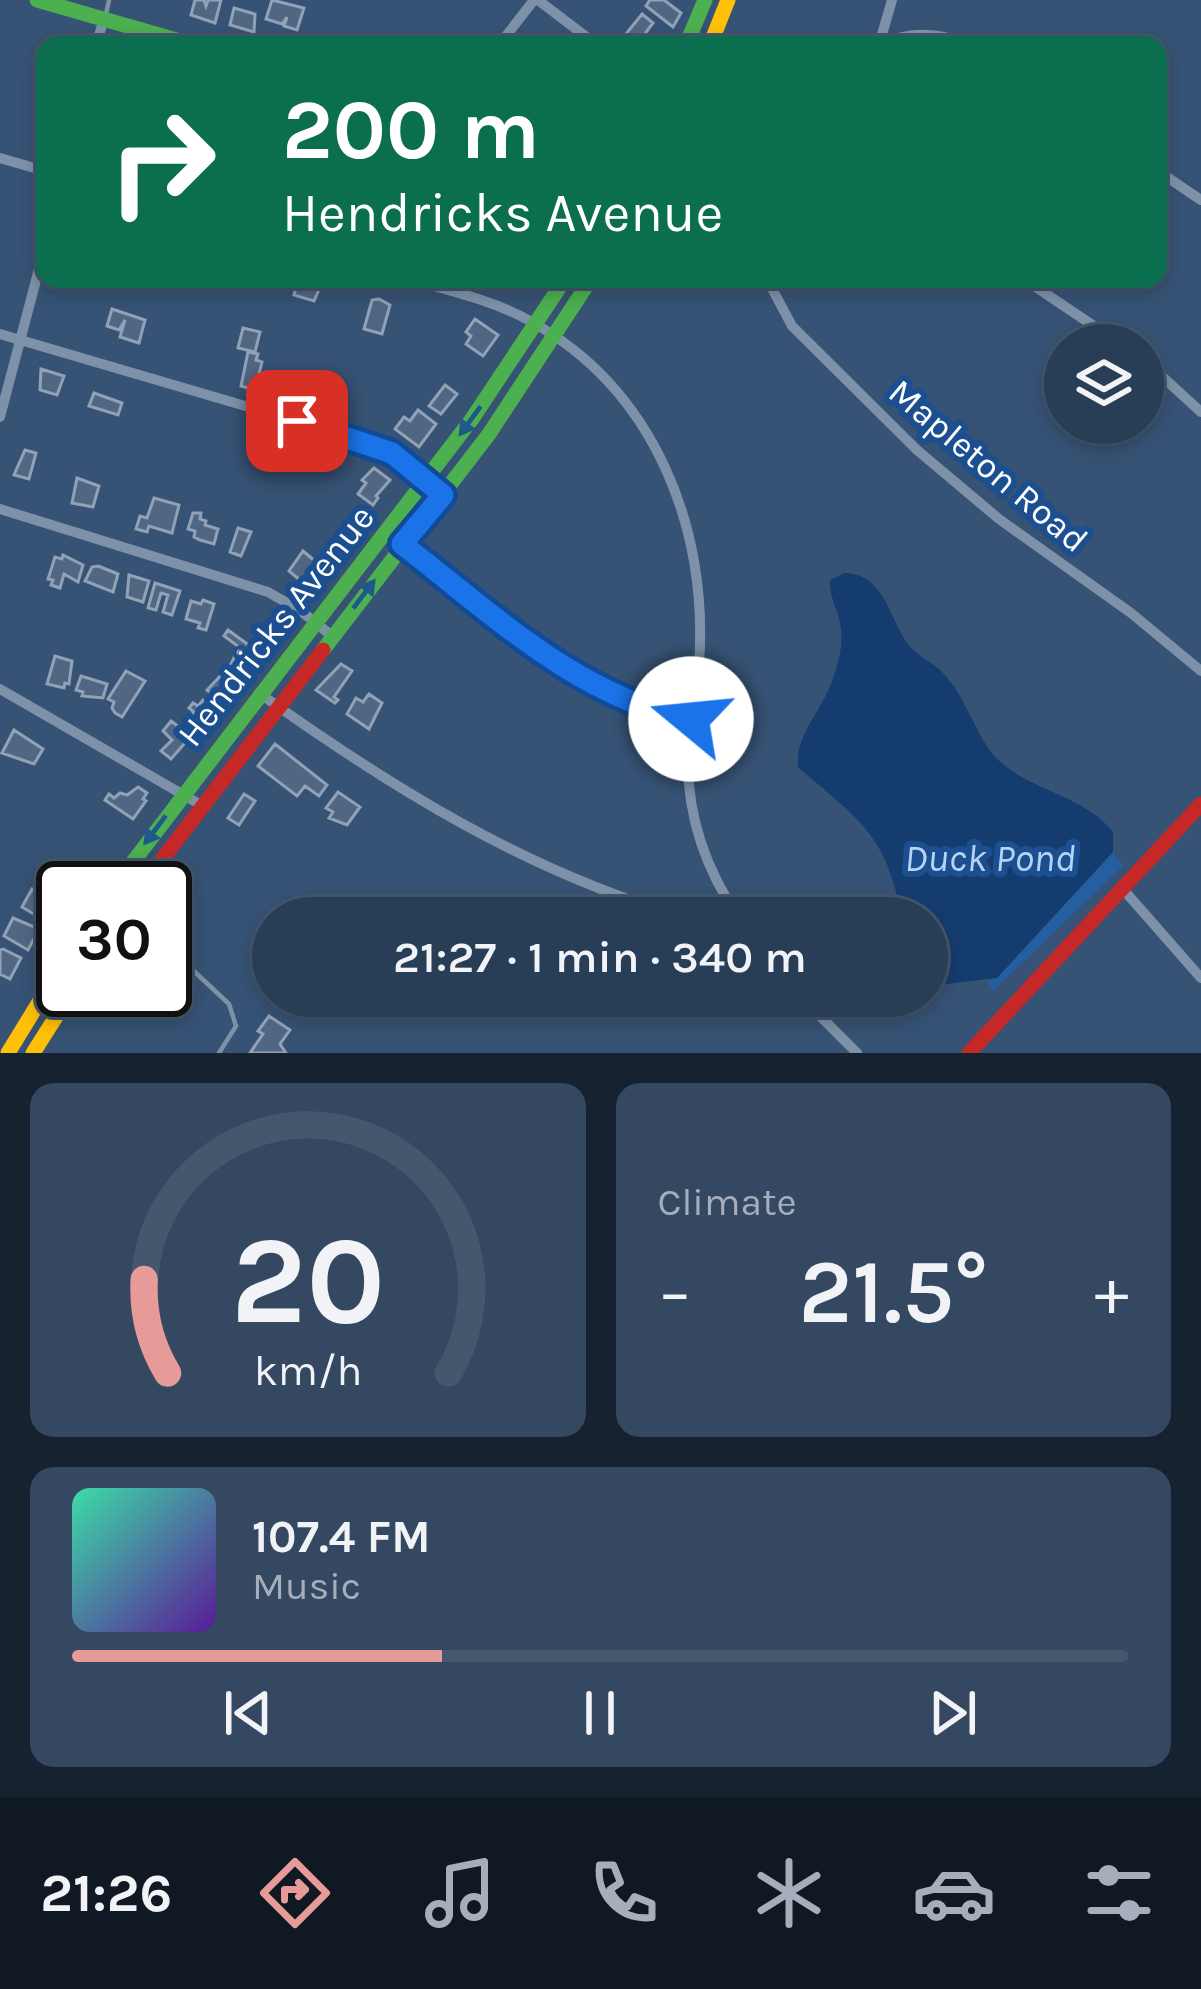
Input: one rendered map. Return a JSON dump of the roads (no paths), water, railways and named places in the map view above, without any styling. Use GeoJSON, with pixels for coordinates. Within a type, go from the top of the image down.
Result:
{"type":"FeatureCollection","features":[{"type":"Feature","properties":{"kind":"main road"},"geometry":{"type":"LineString","coordinates":[[37,0],[162,36]]}},
{"type":"Feature","properties":{"kind":"main road"},"geometry":{"type":"LineString","coordinates":[[690,36],[704,0]]}},
{"type":"Feature","properties":{"kind":"main road"},"geometry":{"type":"LineString","coordinates":[[714,36],[728,0]]}},
{"type":"Feature","properties":{"kind":"main road","name":"Hendricks Avenue"},"geometry":{"type":"LineString","coordinates":[[133,861],[426,479],[559,288]]}},
{"type":"Feature","properties":{"kind":"main road","name":"Hendricks Avenue"},"geometry":{"type":"LineString","coordinates":[[160,861],[443,495],[586,288]]}},
{"type":"Feature","properties":{"kind":"main road"},"geometry":{"type":"LineString","coordinates":[[969,1053],[1201,804]]}},
{"type":"Feature","properties":{"kind":"main road"},"geometry":{"type":"LineString","coordinates":[[8,1053],[36,1007]]}},
{"type":"Feature","properties":{"kind":"main road"},"geometry":{"type":"LineString","coordinates":[[33,1053],[56,1017]]}},
{"type":"Feature","properties":{"kind":"street"},"geometry":{"type":"LineString","coordinates":[[507,36],[536,0],[585,36]]}},
{"type":"Feature","properties":{"kind":"street"},"geometry":{"type":"LineString","coordinates":[[882,36],[892,0]]}},
{"type":"Feature","properties":{"kind":"street"},"geometry":{"type":"LineString","coordinates":[[99,36],[104,20]]}},
{"type":"Feature","properties":{"kind":"street"},"geometry":{"type":"LineString","coordinates":[[899,36],[930,36]]}},
{"type":"Feature","properties":{"kind":"street"},"geometry":{"type":"LineString","coordinates":[[0,158],[36,168]]}},
{"type":"Feature","properties":{"kind":"street"},"geometry":{"type":"LineString","coordinates":[[1167,177],[1201,200]]}},
{"type":"Feature","properties":{"kind":"street"},"geometry":{"type":"LineString","coordinates":[[0,417],[36,280]]}},
{"type":"Feature","properties":{"kind":"street"},"geometry":{"type":"LineString","coordinates":[[438,288],[494,305],[555,338],[608,381],[661,455],[694,558],[700,604],[700,664],[691,719],[688,794],[694,830],[727,897]]}},
{"type":"Feature","properties":{"kind":"street","name":"Mapleton Road"},"geometry":{"type":"LineString","coordinates":[[772,288],[791,326],[916,450],[999,519],[1131,613],[1201,671]]}},
{"type":"Feature","properties":{"kind":"street"},"geometry":{"type":"LineString","coordinates":[[1037,288],[1091,324]]}},
{"type":"Feature","properties":{"kind":"street"},"geometry":{"type":"LineString","coordinates":[[0,334],[375,444],[404,460],[443,495]]}},
{"type":"Feature","properties":{"kind":"street"},"geometry":{"type":"LineString","coordinates":[[1164,378],[1201,412]]}},
{"type":"Feature","properties":{"kind":"street"},"geometry":{"type":"LineString","coordinates":[[0,509],[245,583],[268,592],[332,636]]}},
{"type":"Feature","properties":{"kind":"street"},"geometry":{"type":"LineString","coordinates":[[386,531],[517,632],[589,680],[650,709],[691,719]]}},
{"type":"Feature","properties":{"kind":"street"},"geometry":{"type":"LineString","coordinates":[[0,689],[200,805]]}},
{"type":"Feature","properties":{"kind":"street"},"geometry":{"type":"LineString","coordinates":[[259,693],[463,827],[542,865],[629,897]]}},
{"type":"Feature","properties":{"kind":"street"},"geometry":{"type":"LineString","coordinates":[[1122,888],[1201,978]]}},
{"type":"Feature","properties":{"kind":"street"},"geometry":{"type":"LineString","coordinates":[[821,1017],[857,1053]]}},
{"type":"Feature","properties":{"kind":"lane"},"geometry":{"type":"LineString","coordinates":[[104,20],[110,0]]}},
{"type":"Feature","properties":{"kind":"lane"},"geometry":{"type":"LineString","coordinates":[[192,970],[233,1009],[236,1026],[219,1053]]}},
{"type":"Feature","properties":{"kind":"water","name":"Duck Pond"},"geometry":{"type":"Polygon","coordinates":[[[844,573],[868,580],[908,644],[950,682],[991,752],[1019,775],[1085,808],[1113,832],[1113,852],[997,978],[948,984],[948,897],[897,897],[888,866],[867,831],[798,767],[803,738],[826,695],[841,645],[830,580],[844,573]]]}}]}
